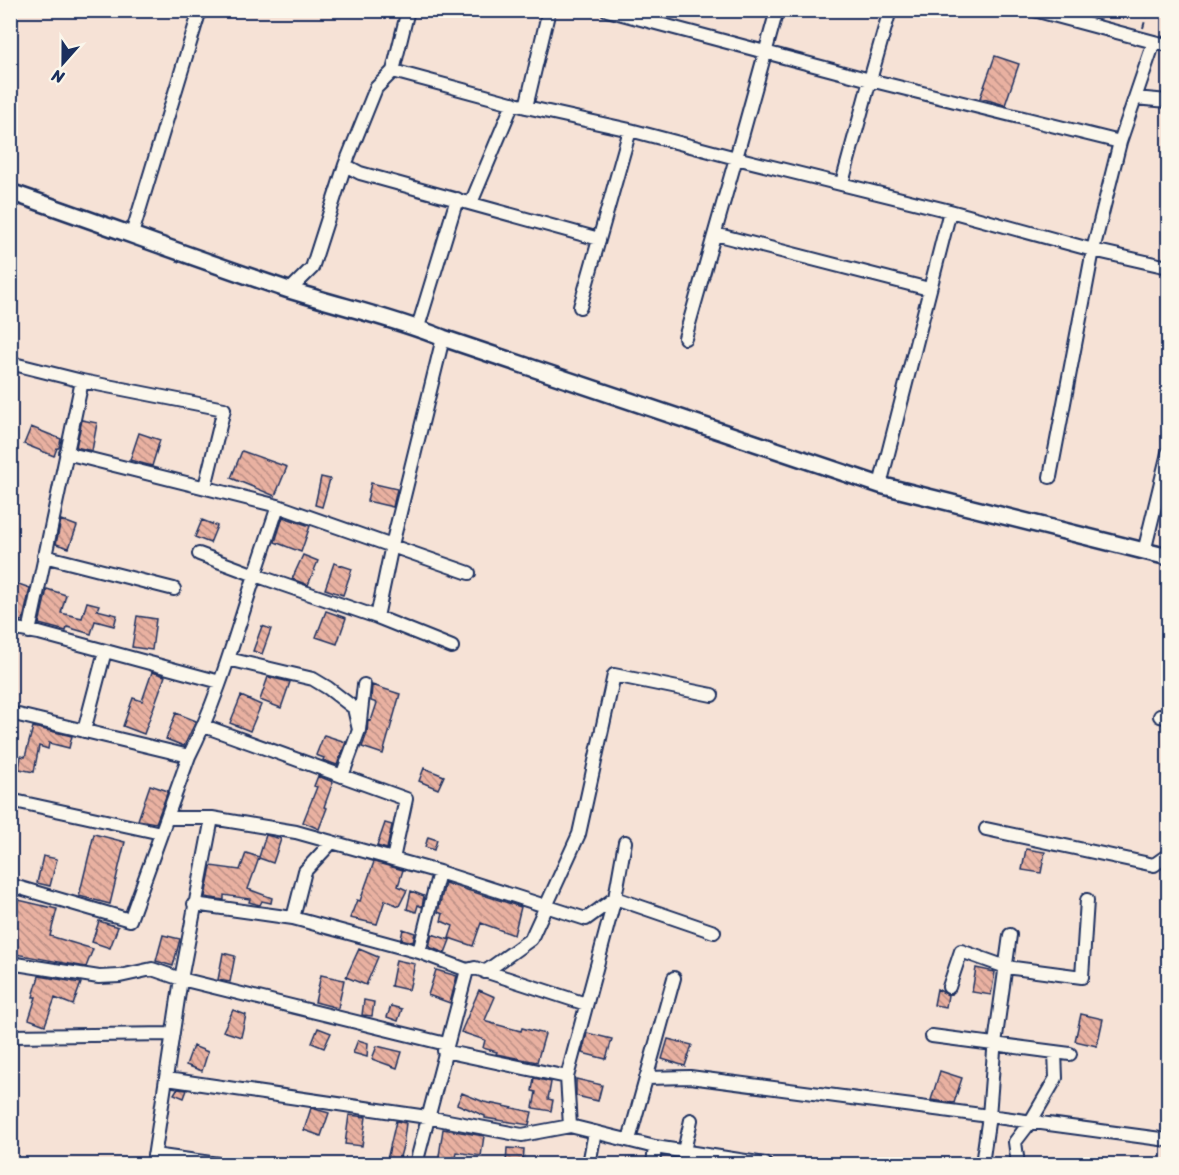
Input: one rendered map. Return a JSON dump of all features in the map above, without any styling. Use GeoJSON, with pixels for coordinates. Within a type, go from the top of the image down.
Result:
{"type":"FeatureCollection","features":[{"type":"Feature","properties":{"kind":"street"},"geometry":{"type":"LineString","coordinates":[[132,234],[200,10]]}},
{"type":"Feature","properties":{"kind":"street"},"geometry":{"type":"LineString","coordinates":[[290,290],[312,268],[345,165],[376,88],[393,71],[408,10]]}},
{"type":"Feature","properties":{"kind":"street"},"geometry":{"type":"LineString","coordinates":[[526,107],[549,10]]}},
{"type":"Feature","properties":{"kind":"street"},"geometry":{"type":"LineString","coordinates":[[607,10],[764,53],[1120,142]]}},
{"type":"Feature","properties":{"kind":"street"},"geometry":{"type":"LineString","coordinates":[[685,338],[777,10]]}},
{"type":"Feature","properties":{"kind":"street"},"geometry":{"type":"LineString","coordinates":[[843,183],[890,10]]}},
{"type":"Feature","properties":{"kind":"street"},"geometry":{"type":"LineString","coordinates":[[1034,10],[1168,45]]}},
{"type":"Feature","properties":{"kind":"street"},"geometry":{"type":"LineString","coordinates":[[1050,477],[1093,250],[1120,142],[1154,42]]}},
{"type":"Feature","properties":{"kind":"street"},"geometry":{"type":"LineString","coordinates":[[393,71],[526,107],[630,130],[735,158],[843,183],[1093,250],[1168,267]]}},
{"type":"Feature","properties":{"kind":"street"},"geometry":{"type":"LineString","coordinates":[[1135,98],[1168,101]]}},
{"type":"Feature","properties":{"kind":"street"},"geometry":{"type":"LineString","coordinates":[[471,203],[513,103]]}},
{"type":"Feature","properties":{"kind":"street"},"geometry":{"type":"LineString","coordinates":[[580,307],[630,130]]}},
{"type":"Feature","properties":{"kind":"street"},"geometry":{"type":"LineString","coordinates":[[345,165],[360,173],[599,239]]}},
{"type":"Feature","properties":{"kind":"street"},"geometry":{"type":"LineString","coordinates":[[10,192],[290,290],[418,327],[443,338],[880,485],[1168,557]]}},
{"type":"Feature","properties":{"kind":"street"},"geometry":{"type":"LineString","coordinates":[[418,327],[457,199]]}},
{"type":"Feature","properties":{"kind":"street"},"geometry":{"type":"LineString","coordinates":[[880,485],[950,211]]}},
{"type":"Feature","properties":{"kind":"street"},"geometry":{"type":"LineString","coordinates":[[715,234],[929,289]]}},
{"type":"Feature","properties":{"kind":"street"},"geometry":{"type":"LineString","coordinates":[[377,617],[392,545],[443,338]]}},
{"type":"Feature","properties":{"kind":"street"},"geometry":{"type":"LineString","coordinates":[[10,363],[82,381],[224,409],[205,487]]}},
{"type":"Feature","properties":{"kind":"street"},"geometry":{"type":"LineString","coordinates":[[29,632],[82,381]]}},
{"type":"Feature","properties":{"kind":"street"},"geometry":{"type":"LineString","coordinates":[[66,453],[278,506],[470,573]]}},
{"type":"Feature","properties":{"kind":"street"},"geometry":{"type":"LineString","coordinates":[[1144,552],[1168,453]]}},
{"type":"Feature","properties":{"kind":"street"},"geometry":{"type":"LineString","coordinates":[[10,885],[130,920],[189,756],[204,726],[278,506]]}},
{"type":"Feature","properties":{"kind":"street"},"geometry":{"type":"LineString","coordinates":[[199,555],[377,617],[452,647]]}},
{"type":"Feature","properties":{"kind":"street"},"geometry":{"type":"LineString","coordinates":[[44,556],[174,589]]}},
{"type":"Feature","properties":{"kind":"street"},"geometry":{"type":"LineString","coordinates":[[10,628],[220,681]]}},
{"type":"Feature","properties":{"kind":"street"},"geometry":{"type":"LineString","coordinates":[[84,731],[105,651]]}},
{"type":"Feature","properties":{"kind":"street"},"geometry":{"type":"LineString","coordinates":[[228,658],[313,679],[354,708],[359,730]]}},
{"type":"Feature","properties":{"kind":"street"},"geometry":{"type":"LineString","coordinates":[[485,972],[531,939],[579,834],[614,675],[712,696]]}},
{"type":"Feature","properties":{"kind":"street"},"geometry":{"type":"LineString","coordinates":[[342,776],[359,730],[364,685]]}},
{"type":"Feature","properties":{"kind":"street"},"geometry":{"type":"LineString","coordinates":[[10,713],[189,756]]}},
{"type":"Feature","properties":{"kind":"street"},"geometry":{"type":"LineString","coordinates":[[204,726],[406,799],[393,859]]}},
{"type":"Feature","properties":{"kind":"street"},"geometry":{"type":"LineString","coordinates":[[10,800],[161,833]]}},
{"type":"Feature","properties":{"kind":"street"},"geometry":{"type":"LineString","coordinates":[[167,818],[212,818],[296,832],[439,872],[586,920],[615,898]]}},
{"type":"Feature","properties":{"kind":"street"},"geometry":{"type":"LineString","coordinates":[[212,818],[181,979],[153,1160],[218,1164]]}},
{"type":"Feature","properties":{"kind":"street"},"geometry":{"type":"LineString","coordinates":[[986,829],[1168,869]]}},
{"type":"Feature","properties":{"kind":"street"},"geometry":{"type":"LineString","coordinates":[[293,918],[305,871],[332,842]]}},
{"type":"Feature","properties":{"kind":"street"},"geometry":{"type":"LineString","coordinates":[[570,1126],[567,1077],[615,898],[625,842]]}},
{"type":"Feature","properties":{"kind":"street"},"geometry":{"type":"LineString","coordinates":[[1154,865],[1168,855]]}},
{"type":"Feature","properties":{"kind":"street"},"geometry":{"type":"LineString","coordinates":[[419,952],[439,872]]}},
{"type":"Feature","properties":{"kind":"street"},"geometry":{"type":"LineString","coordinates":[[615,898],[714,932]]}},
{"type":"Feature","properties":{"kind":"street"},"geometry":{"type":"LineString","coordinates":[[949,987],[961,951],[1006,967],[1082,977],[1087,900]]}},
{"type":"Feature","properties":{"kind":"street"},"geometry":{"type":"LineString","coordinates":[[194,904],[293,918],[419,952],[467,970],[475,968],[586,1004]]}},
{"type":"Feature","properties":{"kind":"street"},"geometry":{"type":"LineString","coordinates":[[982,1164],[1010,935]]}},
{"type":"Feature","properties":{"kind":"street"},"geometry":{"type":"LineString","coordinates":[[10,963],[99,977],[120,976],[152,969],[181,979],[567,1077]]}},
{"type":"Feature","properties":{"kind":"street"},"geometry":{"type":"LineString","coordinates":[[416,1164],[467,970]]}},
{"type":"Feature","properties":{"kind":"street"},"geometry":{"type":"LineString","coordinates":[[629,1140],[674,978]]}},
{"type":"Feature","properties":{"kind":"street"},"geometry":{"type":"LineString","coordinates":[[10,1036],[173,1034]]}},
{"type":"Feature","properties":{"kind":"street"},"geometry":{"type":"LineString","coordinates":[[932,1036],[1070,1054]]}},
{"type":"Feature","properties":{"kind":"street"},"geometry":{"type":"LineString","coordinates":[[1018,1164],[1015,1142],[1031,1121],[1056,1078],[1055,1052]]}},
{"type":"Feature","properties":{"kind":"street"},"geometry":{"type":"LineString","coordinates":[[646,1078],[690,1077],[1168,1140]]}},
{"type":"Feature","properties":{"kind":"street"},"geometry":{"type":"LineString","coordinates":[[167,1079],[427,1117],[522,1135],[570,1126],[655,1147],[765,1164]]}},
{"type":"Feature","properties":{"kind":"street"},"geometry":{"type":"LineString","coordinates":[[684,1151],[691,1120]]}},
{"type":"Feature","properties":{"kind":"street"},"geometry":{"type":"LineString","coordinates":[[589,1164],[595,1132]]}},
{"type":"Feature","properties":{"kind":"street"},"geometry":{"type":"LineString","coordinates":[[653,1164],[655,1147]]}},
{"type":"Feature","properties":{"kind":"path"},"geometry":{"type":"LineString","coordinates":[[1140,38],[1148,10]]}},
{"type":"Feature","properties":{"kind":"building"},"geometry":{"type":"Polygon","coordinates":[[[995,56],[1019,64],[1005,105],[980,98],[995,56]]]}},
{"type":"Feature","properties":{"kind":"building"},"geometry":{"type":"Polygon","coordinates":[[[82,420],[97,423],[92,451],[76,447],[82,420]]]}},
{"type":"Feature","properties":{"kind":"building"},"geometry":{"type":"Polygon","coordinates":[[[31,427],[61,439],[54,456],[24,444],[31,427]]]}},
{"type":"Feature","properties":{"kind":"building"},"geometry":{"type":"Polygon","coordinates":[[[139,433],[160,440],[152,466],[130,460],[139,433]]]}},
{"type":"Feature","properties":{"kind":"building"},"geometry":{"type":"Polygon","coordinates":[[[242,451],[287,467],[275,496],[231,478],[242,451]]]}},
{"type":"Feature","properties":{"kind":"building"},"geometry":{"type":"Polygon","coordinates":[[[321,477],[330,479],[322,507],[315,505],[321,477]]]}},
{"type":"Feature","properties":{"kind":"building"},"geometry":{"type":"Polygon","coordinates":[[[371,483],[397,489],[393,507],[367,501],[371,483]]]}},
{"type":"Feature","properties":{"kind":"building"},"geometry":{"type":"Polygon","coordinates":[[[283,517],[310,526],[301,552],[275,542],[283,517]]]}},
{"type":"Feature","properties":{"kind":"building"},"geometry":{"type":"Polygon","coordinates":[[[61,520],[77,526],[69,548],[56,544],[61,520]]]}},
{"type":"Feature","properties":{"kind":"building"},"geometry":{"type":"Polygon","coordinates":[[[202,520],[217,526],[210,543],[195,537],[202,520]]]}},
{"type":"Feature","properties":{"kind":"building"},"geometry":{"type":"Polygon","coordinates":[[[303,555],[318,561],[308,585],[292,579],[303,555]]]}},
{"type":"Feature","properties":{"kind":"building"},"geometry":{"type":"Polygon","coordinates":[[[334,563],[352,569],[343,595],[325,589],[334,563]]]}},
{"type":"Feature","properties":{"kind":"building"},"geometry":{"type":"Polygon","coordinates":[[[10,581],[30,588],[23,620],[20,621],[10,618],[10,581]]]}},
{"type":"Feature","properties":{"kind":"building"},"geometry":{"type":"Polygon","coordinates":[[[47,589],[66,595],[61,613],[82,618],[87,602],[99,605],[97,610],[117,615],[114,626],[95,621],[91,634],[67,627],[66,631],[39,624],[47,589]]]}},
{"type":"Feature","properties":{"kind":"building"},"geometry":{"type":"Polygon","coordinates":[[[326,611],[346,618],[337,644],[316,637],[326,611]]]}},
{"type":"Feature","properties":{"kind":"building"},"geometry":{"type":"Polygon","coordinates":[[[137,616],[156,619],[152,650],[132,647],[137,616]]]}},
{"type":"Feature","properties":{"kind":"building"},"geometry":{"type":"Polygon","coordinates":[[[262,626],[271,629],[262,654],[253,651],[262,626]]]}},
{"type":"Feature","properties":{"kind":"building"},"geometry":{"type":"Polygon","coordinates":[[[152,672],[165,676],[144,734],[123,726],[133,698],[142,701],[152,672]]]}},
{"type":"Feature","properties":{"kind":"building"},"geometry":{"type":"Polygon","coordinates":[[[268,677],[290,682],[281,708],[260,700],[268,677]]]}},
{"type":"Feature","properties":{"kind":"building"},"geometry":{"type":"Polygon","coordinates":[[[372,685],[400,694],[383,754],[362,747],[367,733],[368,720],[371,721],[377,703],[371,701],[372,685]]]}},
{"type":"Feature","properties":{"kind":"building"},"geometry":{"type":"Polygon","coordinates":[[[241,696],[261,705],[250,731],[230,723],[241,696]]]}},
{"type":"Feature","properties":{"kind":"building"},"geometry":{"type":"Polygon","coordinates":[[[176,713],[196,721],[184,746],[166,739],[176,713]]]}},
{"type":"Feature","properties":{"kind":"building"},"geometry":{"type":"Polygon","coordinates":[[[33,727],[72,736],[69,748],[49,743],[48,749],[39,746],[34,772],[19,769],[21,756],[25,757],[33,727]]]}},
{"type":"Feature","properties":{"kind":"building"},"geometry":{"type":"Polygon","coordinates":[[[324,735],[346,742],[337,765],[316,755],[324,735]]]}},
{"type":"Feature","properties":{"kind":"building"},"geometry":{"type":"Polygon","coordinates":[[[424,768],[444,776],[438,789],[419,781],[424,768]]]}},
{"type":"Feature","properties":{"kind":"building"},"geometry":{"type":"Polygon","coordinates":[[[318,776],[333,782],[319,829],[303,822],[317,787],[314,786],[318,776]]]}},
{"type":"Feature","properties":{"kind":"building"},"geometry":{"type":"Polygon","coordinates":[[[150,785],[168,791],[156,823],[138,820],[150,785]]]}},
{"type":"Feature","properties":{"kind":"building"},"geometry":{"type":"Polygon","coordinates":[[[385,823],[392,825],[387,849],[377,846],[385,823]]]}},
{"type":"Feature","properties":{"kind":"building"},"geometry":{"type":"Polygon","coordinates":[[[94,834],[125,842],[110,904],[79,896],[94,834]]]}},
{"type":"Feature","properties":{"kind":"building"},"geometry":{"type":"Polygon","coordinates":[[[266,835],[281,839],[273,863],[259,858],[248,889],[272,898],[271,903],[262,901],[260,905],[249,902],[250,899],[224,895],[224,900],[205,897],[211,866],[240,870],[246,853],[259,857],[266,835]]]}},
{"type":"Feature","properties":{"kind":"building"},"geometry":{"type":"Polygon","coordinates":[[[428,837],[437,840],[434,850],[425,847],[428,837]]]}},
{"type":"Feature","properties":{"kind":"building"},"geometry":{"type":"Polygon","coordinates":[[[1026,849],[1045,852],[1041,873],[1022,870],[1026,849]]]}},
{"type":"Feature","properties":{"kind":"building"},"geometry":{"type":"Polygon","coordinates":[[[43,856],[57,859],[50,886],[37,883],[43,856]]]}},
{"type":"Feature","properties":{"kind":"building"},"geometry":{"type":"Polygon","coordinates":[[[374,862],[403,870],[398,886],[407,890],[399,906],[385,900],[377,924],[350,918],[357,900],[360,901],[374,862]]]}},
{"type":"Feature","properties":{"kind":"building"},"geometry":{"type":"Polygon","coordinates":[[[445,883],[521,907],[514,935],[481,923],[473,946],[449,938],[453,926],[441,921],[443,914],[438,912],[445,883]]]}},
{"type":"Feature","properties":{"kind":"building"},"geometry":{"type":"Polygon","coordinates":[[[411,891],[424,896],[422,907],[418,905],[416,912],[407,909],[411,891]]]}},
{"type":"Feature","properties":{"kind":"building"},"geometry":{"type":"Polygon","coordinates":[[[10,898],[57,909],[50,936],[93,949],[86,967],[10,953],[10,898]]]}},
{"type":"Feature","properties":{"kind":"building"},"geometry":{"type":"Polygon","coordinates":[[[99,921],[118,927],[110,948],[92,942],[99,921]]]}},
{"type":"Feature","properties":{"kind":"building"},"geometry":{"type":"Polygon","coordinates":[[[403,929],[415,933],[413,942],[401,939],[403,929]]]}},
{"type":"Feature","properties":{"kind":"building"},"geometry":{"type":"Polygon","coordinates":[[[432,934],[450,940],[445,953],[429,947],[432,934]]]}},
{"type":"Feature","properties":{"kind":"building"},"geometry":{"type":"Polygon","coordinates":[[[163,935],[180,939],[173,966],[156,961],[163,935]]]}},
{"type":"Feature","properties":{"kind":"building"},"geometry":{"type":"Polygon","coordinates":[[[359,949],[378,957],[366,985],[346,977],[359,949]]]}},
{"type":"Feature","properties":{"kind":"building"},"geometry":{"type":"Polygon","coordinates":[[[223,953],[235,956],[230,982],[218,980],[223,953]]]}},
{"type":"Feature","properties":{"kind":"building"},"geometry":{"type":"Polygon","coordinates":[[[396,960],[415,964],[409,990],[391,986],[396,960]]]}},
{"type":"Feature","properties":{"kind":"building"},"geometry":{"type":"Polygon","coordinates":[[[976,968],[995,972],[991,995],[972,992],[976,968]]]}},
{"type":"Feature","properties":{"kind":"building"},"geometry":{"type":"Polygon","coordinates":[[[436,970],[457,976],[450,1003],[428,995],[436,970]]]}},
{"type":"Feature","properties":{"kind":"building"},"geometry":{"type":"Polygon","coordinates":[[[321,975],[344,980],[338,1008],[315,1002],[321,975]]]}},
{"type":"Feature","properties":{"kind":"building"},"geometry":{"type":"Polygon","coordinates":[[[39,976],[81,983],[73,1005],[55,998],[45,1025],[29,1019],[36,997],[33,997],[39,976]]]}},
{"type":"Feature","properties":{"kind":"building"},"geometry":{"type":"Polygon","coordinates":[[[937,989],[948,995],[946,1007],[934,1005],[937,989]]]}},
{"type":"Feature","properties":{"kind":"building"},"geometry":{"type":"Polygon","coordinates":[[[479,990],[495,997],[485,1020],[487,1022],[521,1031],[522,1028],[545,1034],[537,1062],[496,1054],[497,1052],[483,1048],[485,1040],[461,1032],[479,990]]]}},
{"type":"Feature","properties":{"kind":"building"},"geometry":{"type":"Polygon","coordinates":[[[364,1000],[374,1002],[372,1016],[362,1015],[364,1000]]]}},
{"type":"Feature","properties":{"kind":"building"},"geometry":{"type":"Polygon","coordinates":[[[391,1006],[402,1009],[398,1021],[387,1017],[391,1006]]]}},
{"type":"Feature","properties":{"kind":"building"},"geometry":{"type":"Polygon","coordinates":[[[233,1010],[246,1015],[241,1037],[223,1031],[233,1010]]]}},
{"type":"Feature","properties":{"kind":"building"},"geometry":{"type":"Polygon","coordinates":[[[1081,1014],[1103,1019],[1097,1046],[1075,1041],[1081,1014]]]}},
{"type":"Feature","properties":{"kind":"building"},"geometry":{"type":"Polygon","coordinates":[[[318,1028],[331,1033],[324,1048],[312,1043],[318,1028]]]}},
{"type":"Feature","properties":{"kind":"building"},"geometry":{"type":"Polygon","coordinates":[[[587,1033],[612,1039],[606,1059],[582,1053],[587,1033]]]}},
{"type":"Feature","properties":{"kind":"building"},"geometry":{"type":"Polygon","coordinates":[[[668,1039],[692,1045],[685,1066],[662,1059],[668,1039]]]}},
{"type":"Feature","properties":{"kind":"building"},"geometry":{"type":"Polygon","coordinates":[[[358,1040],[368,1043],[367,1057],[353,1053],[358,1040]]]}},
{"type":"Feature","properties":{"kind":"building"},"geometry":{"type":"Polygon","coordinates":[[[193,1046],[208,1052],[202,1071],[186,1065],[193,1046]]]}},
{"type":"Feature","properties":{"kind":"building"},"geometry":{"type":"Polygon","coordinates":[[[377,1046],[402,1052],[397,1068],[372,1059],[377,1046]]]}},
{"type":"Feature","properties":{"kind":"building"},"geometry":{"type":"Polygon","coordinates":[[[940,1071],[962,1078],[954,1103],[931,1100],[940,1071]]]}},
{"type":"Feature","properties":{"kind":"building"},"geometry":{"type":"Polygon","coordinates":[[[534,1078],[551,1082],[548,1099],[553,1100],[551,1111],[533,1108],[536,1092],[532,1091],[534,1078]]]}},
{"type":"Feature","properties":{"kind":"building"},"geometry":{"type":"Polygon","coordinates":[[[576,1079],[602,1085],[598,1101],[576,1096],[576,1079]]]}},
{"type":"Feature","properties":{"kind":"building"},"geometry":{"type":"Polygon","coordinates":[[[177,1089],[187,1090],[184,1098],[174,1094],[177,1089]]]}},
{"type":"Feature","properties":{"kind":"building"},"geometry":{"type":"Polygon","coordinates":[[[462,1093],[484,1102],[532,1112],[529,1125],[485,1118],[457,1104],[462,1093]]]}},
{"type":"Feature","properties":{"kind":"building"},"geometry":{"type":"Polygon","coordinates":[[[311,1108],[329,1113],[321,1136],[304,1130],[311,1108]]]}},
{"type":"Feature","properties":{"kind":"building"},"geometry":{"type":"Polygon","coordinates":[[[349,1115],[366,1117],[362,1146],[345,1144],[349,1115]]]}},
{"type":"Feature","properties":{"kind":"building"},"geometry":{"type":"Polygon","coordinates":[[[396,1121],[406,1123],[403,1146],[398,1164],[386,1164],[396,1121]]]}},
{"type":"Feature","properties":{"kind":"building"},"geometry":{"type":"Polygon","coordinates":[[[443,1129],[484,1136],[481,1156],[457,1152],[455,1164],[438,1163],[443,1129]]]}},
{"type":"Feature","properties":{"kind":"building"},"geometry":{"type":"Polygon","coordinates":[[[507,1148],[524,1149],[523,1164],[506,1164],[507,1148]]]}}]}
